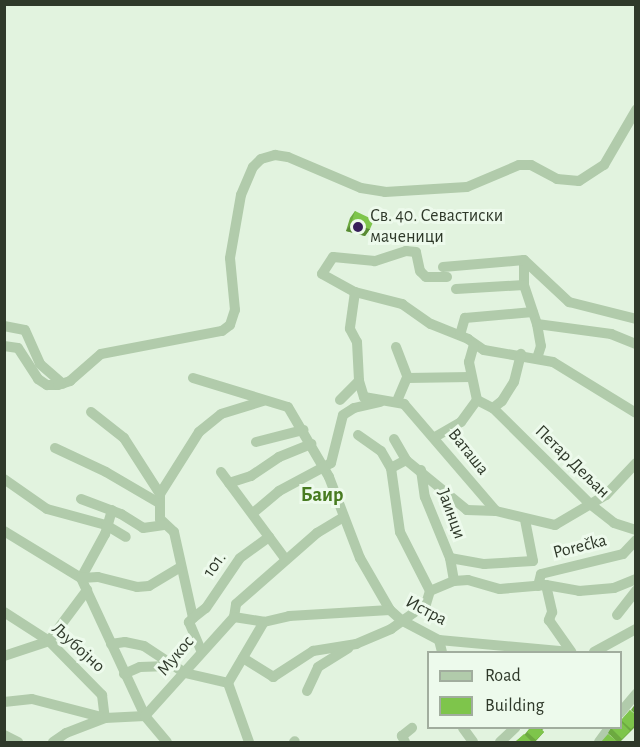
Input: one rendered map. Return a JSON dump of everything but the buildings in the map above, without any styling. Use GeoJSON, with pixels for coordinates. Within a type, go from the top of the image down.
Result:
{"type":"FeatureCollection","features":[{"type":"Feature","properties":{"kind":"street"},"geometry":{"type":"LineString","coordinates":[[4,346],[18,348],[31,370],[47,385],[63,384],[101,354],[210,336],[230,325],[236,310],[230,258],[242,195],[253,167],[261,159],[274,155],[288,157],[361,188],[385,192],[467,187],[519,165],[531,165],[557,178],[579,181],[604,165],[636,110]]}},
{"type":"Feature","properties":{"kind":"street"},"geometry":{"type":"LineString","coordinates":[[524,260],[426,277],[420,271],[416,252],[406,251],[375,261],[333,257],[322,274],[355,292],[402,304],[430,324],[460,335],[484,350],[521,354],[568,369],[636,412]]}},
{"type":"Feature","properties":{"kind":"street"},"geometry":{"type":"LineString","coordinates":[[524,260],[524,285],[537,324],[540,346],[537,358]]}},
{"type":"Feature","properties":{"kind":"street"},"geometry":{"type":"LineString","coordinates":[[524,260],[568,302],[636,319]]}},
{"type":"Feature","properties":{"kind":"street"},"geometry":{"type":"LineString","coordinates":[[456,290],[524,285]]}},
{"type":"Feature","properties":{"kind":"street"},"geometry":{"type":"LineString","coordinates":[[339,400],[359,381],[357,342],[350,329],[355,292]]}},
{"type":"Feature","properties":{"kind":"street"},"geometry":{"type":"LineString","coordinates":[[460,335],[465,318],[532,312]]}},
{"type":"Feature","properties":{"kind":"street"},"geometry":{"type":"LineString","coordinates":[[537,324],[624,338],[636,344]]}},
{"type":"Feature","properties":{"kind":"street"},"geometry":{"type":"LineString","coordinates":[[4,326],[25,330],[40,364],[63,384]]}},
{"type":"Feature","properties":{"kind":"street"},"geometry":{"type":"LineString","coordinates":[[624,338],[636,334]]}},
{"type":"Feature","properties":{"kind":"street"},"geometry":{"type":"LineString","coordinates":[[435,437],[461,422],[477,400],[469,362],[474,345]]}},
{"type":"Feature","properties":{"kind":"street"},"geometry":{"type":"LineString","coordinates":[[396,347],[408,378]]}},
{"type":"Feature","properties":{"kind":"street"},"geometry":{"type":"LineString","coordinates":[[493,408],[514,382],[521,354]]}},
{"type":"Feature","properties":{"kind":"street"},"geometry":{"type":"LineString","coordinates":[[408,378],[471,377]]}},
{"type":"Feature","properties":{"kind":"street","name":"Истра"},"geometry":{"type":"LineString","coordinates":[[193,378],[288,407],[310,444],[327,465],[360,558],[390,610],[401,620],[439,640],[559,651]]}},
{"type":"Feature","properties":{"kind":"street"},"geometry":{"type":"LineString","coordinates":[[252,513],[279,491],[327,465],[343,415],[354,408],[393,401],[408,378]]}},
{"type":"Feature","properties":{"kind":"street","name":"Ваташа"},"geometry":{"type":"LineString","coordinates":[[359,381],[364,397],[393,401],[418,416],[496,511]]}},
{"type":"Feature","properties":{"kind":"street","name":"Петар Дељан"},"geometry":{"type":"LineString","coordinates":[[477,400],[493,408],[590,504],[614,523],[636,530]]}},
{"type":"Feature","properties":{"kind":"street"},"geometry":{"type":"LineString","coordinates":[[159,499],[199,432],[221,414],[264,401]]}},
{"type":"Feature","properties":{"kind":"street"},"geometry":{"type":"LineString","coordinates":[[91,412],[124,438],[159,499],[164,525]]}},
{"type":"Feature","properties":{"kind":"street"},"geometry":{"type":"LineString","coordinates":[[256,442],[303,430]]}},
{"type":"Feature","properties":{"kind":"street"},"geometry":{"type":"LineString","coordinates":[[307,691],[318,667],[426,604],[430,591],[400,532],[391,468],[381,451],[358,435]]}},
{"type":"Feature","properties":{"kind":"street"},"geometry":{"type":"LineString","coordinates":[[393,438],[406,460],[467,510],[496,511],[525,520],[555,525],[622,481],[636,463]]}},
{"type":"Feature","properties":{"kind":"street"},"geometry":{"type":"LineString","coordinates":[[230,483],[251,476],[279,457],[310,444]]}},
{"type":"Feature","properties":{"kind":"street"},"geometry":{"type":"LineString","coordinates":[[55,448],[159,499]]}},
{"type":"Feature","properties":{"kind":"street"},"geometry":{"type":"LineString","coordinates":[[391,468],[406,460]]}},
{"type":"Feature","properties":{"kind":"street","name":"Јаинци"},"geometry":{"type":"LineString","coordinates":[[421,470],[425,498],[450,558],[484,564],[533,561],[525,520]]}},
{"type":"Feature","properties":{"kind":"street"},"geometry":{"type":"LineString","coordinates":[[221,472],[286,561]]}},
{"type":"Feature","properties":{"kind":"street"},"geometry":{"type":"LineString","coordinates":[[4,479],[47,509],[106,525],[126,537]]}},
{"type":"Feature","properties":{"kind":"street"},"geometry":{"type":"LineString","coordinates":[[81,499],[112,510],[143,528],[164,525],[174,532],[179,568],[194,618],[189,622],[201,650]]}},
{"type":"Feature","properties":{"kind":"street"},"geometry":{"type":"LineString","coordinates":[[81,578],[112,510]]}},
{"type":"Feature","properties":{"kind":"street","name":"Мукос"},"geometry":{"type":"LineString","coordinates":[[145,716],[186,673],[201,650],[234,617],[236,604],[317,533],[344,517]]}},
{"type":"Feature","properties":{"kind":"street"},"geometry":{"type":"LineString","coordinates":[[4,531],[81,578],[145,716],[167,742]]}},
{"type":"Feature","properties":{"kind":"street","name":"101."},"geometry":{"type":"LineString","coordinates":[[194,618],[206,608],[240,558],[269,537]]}},
{"type":"Feature","properties":{"kind":"street","name":"Porečka"},"geometry":{"type":"LineString","coordinates":[[542,586],[541,574],[623,554],[636,540]]}},
{"type":"Feature","properties":{"kind":"street"},"geometry":{"type":"LineString","coordinates":[[450,558],[454,580]]}},
{"type":"Feature","properties":{"kind":"street"},"geometry":{"type":"LineString","coordinates":[[81,578],[98,577],[137,587],[150,586],[179,568]]}},
{"type":"Feature","properties":{"kind":"street"},"geometry":{"type":"LineString","coordinates":[[430,591],[454,580],[468,580],[500,589],[542,586],[579,591],[614,588],[636,579]]}},
{"type":"Feature","properties":{"kind":"street"},"geometry":{"type":"LineString","coordinates":[[542,586],[552,612],[549,620],[569,651]]}},
{"type":"Feature","properties":{"kind":"street"},"geometry":{"type":"LineString","coordinates":[[4,656],[49,641],[87,590]]}},
{"type":"Feature","properties":{"kind":"street"},"geometry":{"type":"LineString","coordinates":[[617,615],[636,591]]}},
{"type":"Feature","properties":{"kind":"street"},"geometry":{"type":"LineString","coordinates":[[234,617],[264,622],[289,616],[390,610]]}},
{"type":"Feature","properties":{"kind":"street","name":"Љубојно"},"geometry":{"type":"LineString","coordinates":[[6,615],[49,641],[94,684],[102,695],[105,718]]}},
{"type":"Feature","properties":{"kind":"street"},"geometry":{"type":"LineString","coordinates":[[228,683],[264,622]]}},
{"type":"Feature","properties":{"kind":"street"},"geometry":{"type":"LineString","coordinates":[[596,651],[636,629]]}},
{"type":"Feature","properties":{"kind":"street"},"geometry":{"type":"LineString","coordinates":[[439,640],[442,651]]}},
{"type":"Feature","properties":{"kind":"street"},"geometry":{"type":"LineString","coordinates":[[111,644],[125,642],[144,646],[169,666],[186,673],[228,683]]}},
{"type":"Feature","properties":{"kind":"street"},"geometry":{"type":"LineString","coordinates":[[243,658],[273,677],[313,651],[356,644]]}},
{"type":"Feature","properties":{"kind":"street"},"geometry":{"type":"LineString","coordinates":[[124,674],[140,667],[169,666]]}},
{"type":"Feature","properties":{"kind":"street"},"geometry":{"type":"LineString","coordinates":[[228,683],[249,742]]}},
{"type":"Feature","properties":{"kind":"street"},"geometry":{"type":"LineString","coordinates":[[622,712],[636,694]]}},
{"type":"Feature","properties":{"kind":"street"},"geometry":{"type":"LineString","coordinates":[[4,702],[32,699],[105,718],[145,716]]}},
{"type":"Feature","properties":{"kind":"street"},"geometry":{"type":"LineString","coordinates":[[53,742],[66,733],[105,718]]}},
{"type":"Feature","properties":{"kind":"street"},"geometry":{"type":"LineString","coordinates":[[405,742],[402,736],[412,728]]}},
{"type":"Feature","properties":{"kind":"street"},"geometry":{"type":"LineString","coordinates":[[464,729],[473,742]]}},
{"type":"Feature","properties":{"kind":"street"},"geometry":{"type":"LineString","coordinates":[[500,742],[514,729]]}},
{"type":"Feature","properties":{"kind":"street"},"geometry":{"type":"LineString","coordinates":[[598,742],[608,729]]}},
{"type":"Feature","properties":{"kind":"street"},"geometry":{"type":"LineString","coordinates":[[4,735],[18,742]]}},
{"type":"Feature","properties":{"kind":"place","name":"Св. 40. Севастиски маченици"},"geometry":{"type":"Point","coordinates":[358,227]}},
{"type":"Feature","properties":{"kind":"district","name":"Баир"},"geometry":{"type":"Point","coordinates":[322,495]}}]}
